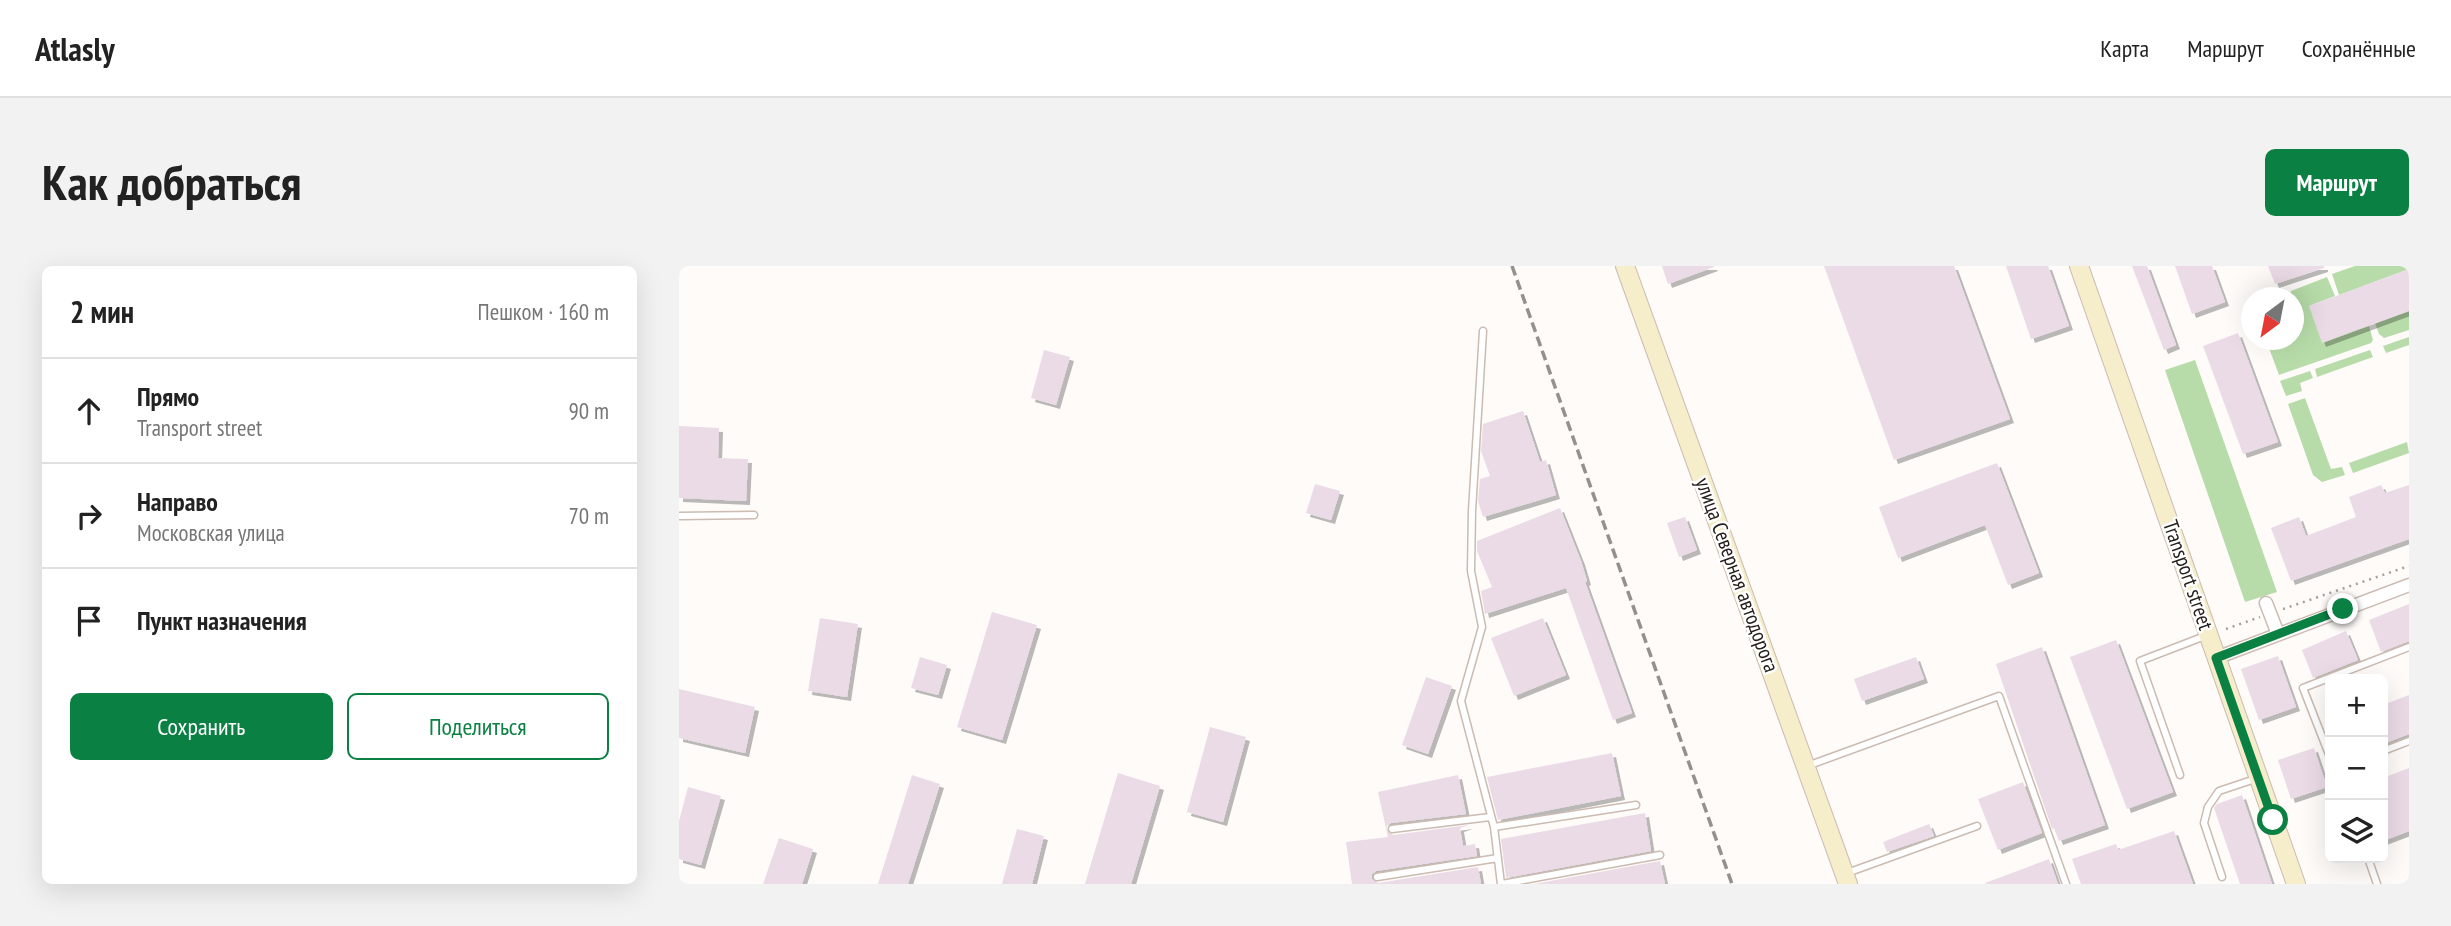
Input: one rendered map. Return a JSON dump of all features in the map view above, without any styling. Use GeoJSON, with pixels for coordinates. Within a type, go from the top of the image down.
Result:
{"type":"FeatureCollection","features":[{"type":"Feature","properties":{"kind":"street","name":"улица Северная автодорога"},"geometry":{"type":"LineString","coordinates":[[1625,266],[1847,879]]}},
{"type":"Feature","properties":{"kind":"street","name":"Transport street"},"geometry":{"type":"LineString","coordinates":[[2080,266],[2218,631],[2216,658],[2296,884]]}},
{"type":"Feature","properties":{"kind":"street"},"geometry":{"type":"LineString","coordinates":[[2216,658],[2409,584]]}},
{"type":"Feature","properties":{"kind":"street"},"geometry":{"type":"LineString","coordinates":[[2268,609],[2278,634]]}},
{"type":"Feature","properties":{"kind":"lane"},"geometry":{"type":"LineString","coordinates":[[1483,331],[1471,571],[1482,627],[1461,701],[1494,827],[1501,884],[1660,855]]}},
{"type":"Feature","properties":{"kind":"lane"},"geometry":{"type":"LineString","coordinates":[[679,516],[754,515]]}},
{"type":"Feature","properties":{"kind":"lane"},"geometry":{"type":"LineString","coordinates":[[2180,775],[2140,661],[2218,631]]}},
{"type":"Feature","properties":{"kind":"lane"},"geometry":{"type":"LineString","coordinates":[[2325,744],[2304,688],[2409,647]]}},
{"type":"Feature","properties":{"kind":"lane"},"geometry":{"type":"LineString","coordinates":[[1806,766],[1999,696],[2066,884]]}},
{"type":"Feature","properties":{"kind":"lane"},"geometry":{"type":"LineString","coordinates":[[2388,749],[2409,741]]}},
{"type":"Feature","properties":{"kind":"lane"},"geometry":{"type":"LineString","coordinates":[[2223,877],[2204,823],[2208,807],[2219,791],[2258,778]]}},
{"type":"Feature","properties":{"kind":"lane"},"geometry":{"type":"LineString","coordinates":[[1494,827],[1636,805]]}},
{"type":"Feature","properties":{"kind":"lane"},"geometry":{"type":"LineString","coordinates":[[1392,830],[1490,817]]}},
{"type":"Feature","properties":{"kind":"lane"},"geometry":{"type":"LineString","coordinates":[[1847,879],[1977,826]]}},
{"type":"Feature","properties":{"kind":"lane"},"geometry":{"type":"LineString","coordinates":[[1377,877],[1498,858]]}},
{"type":"Feature","properties":{"kind":"lane"},"geometry":{"type":"LineString","coordinates":[[2370,863],[2377,884]]}},
{"type":"Feature","properties":{"kind":"path"},"geometry":{"type":"LineString","coordinates":[[2218,631],[2268,609],[2409,566]]}},
{"type":"Feature","properties":{"kind":"green space"},"geometry":{"type":"Polygon","coordinates":[[[2355,266],[2409,266],[2409,269],[2339,295],[2332,274],[2355,266]]]}},
{"type":"Feature","properties":{"kind":"green space"},"geometry":{"type":"Polygon","coordinates":[[[2327,277],[2335,296],[2309,306],[2369,326],[2373,340],[2371,343],[2279,375],[2270,350],[2304,350],[2304,287],[2301,287],[2327,277]]]}},
{"type":"Feature","properties":{"kind":"green space"},"geometry":{"type":"Polygon","coordinates":[[[2409,311],[2409,330],[2384,338],[2379,334],[2375,323],[2409,311]]]}},
{"type":"Feature","properties":{"kind":"green space"},"geometry":{"type":"Polygon","coordinates":[[[2409,337],[2409,345],[2386,353],[2383,346],[2409,337]]]}},
{"type":"Feature","properties":{"kind":"green space"},"geometry":{"type":"Polygon","coordinates":[[[2370,350],[2373,357],[2317,377],[2315,369],[2370,350]]]}},
{"type":"Feature","properties":{"kind":"green space"},"geometry":{"type":"Polygon","coordinates":[[[2195,360],[2277,592],[2245,602],[2165,370],[2195,360]]]}},
{"type":"Feature","properties":{"kind":"green space"},"geometry":{"type":"Polygon","coordinates":[[[2310,371],[2313,378],[2300,383],[2302,391],[2286,396],[2280,381],[2310,371]]]}},
{"type":"Feature","properties":{"kind":"green space"},"geometry":{"type":"Polygon","coordinates":[[[2305,398],[2331,469],[2342,467],[2345,475],[2322,482],[2313,475],[2288,404],[2305,398]]]}},
{"type":"Feature","properties":{"kind":"green space"},"geometry":{"type":"Polygon","coordinates":[[[2407,442],[2409,453],[2353,473],[2349,463],[2407,442]]]}},
{"type":"Feature","properties":{"kind":"building"},"geometry":{"type":"Polygon","coordinates":[[[1662,266],[1713,266],[1714,267],[1668,284],[1662,266]]]}},
{"type":"Feature","properties":{"kind":"building"},"geometry":{"type":"Polygon","coordinates":[[[1824,266],[1954,266],[2010,419],[1894,460],[1824,266]]]}},
{"type":"Feature","properties":{"kind":"building"},"geometry":{"type":"Polygon","coordinates":[[[2006,266],[2048,266],[2069,326],[2031,339],[2006,266]]]}},
{"type":"Feature","properties":{"kind":"building"},"geometry":{"type":"Polygon","coordinates":[[[2132,266],[2147,266],[2176,345],[2164,350],[2132,266]]]}},
{"type":"Feature","properties":{"kind":"building"},"geometry":{"type":"Polygon","coordinates":[[[2175,266],[2212,266],[2225,302],[2192,314],[2175,266]]]}},
{"type":"Feature","properties":{"kind":"building"},"geometry":{"type":"Polygon","coordinates":[[[2268,266],[2324,266],[2324,268],[2275,284],[2268,266]]]}},
{"type":"Feature","properties":{"kind":"building"},"geometry":{"type":"Polygon","coordinates":[[[2409,269],[2409,311],[2322,343],[2309,306],[2409,269]]]}},
{"type":"Feature","properties":{"kind":"building"},"geometry":{"type":"Polygon","coordinates":[[[2238,333],[2241,350],[2244,350],[2278,442],[2243,454],[2203,346],[2238,333]]]}},
{"type":"Feature","properties":{"kind":"building"},"geometry":{"type":"Polygon","coordinates":[[[1044,350],[1070,357],[1056,405],[1031,398],[1044,350]]]}},
{"type":"Feature","properties":{"kind":"building"},"geometry":{"type":"Polygon","coordinates":[[[1523,411],[1540,462],[1546,460],[1556,495],[1483,517],[1478,501],[1480,479],[1490,476],[1481,451],[1483,424],[1523,411]]]}},
{"type":"Feature","properties":{"kind":"building"},"geometry":{"type":"Polygon","coordinates":[[[679,426],[719,428],[718,458],[748,459],[746,501],[679,498],[679,426]]]}},
{"type":"Feature","properties":{"kind":"building"},"geometry":{"type":"Polygon","coordinates":[[[1997,463],[2039,573],[2008,585],[1985,525],[1898,558],[1879,507],[1997,463]]]}},
{"type":"Feature","properties":{"kind":"building"},"geometry":{"type":"Polygon","coordinates":[[[1315,484],[1340,491],[1331,520],[1306,513],[1315,484]]]}},
{"type":"Feature","properties":{"kind":"building"},"geometry":{"type":"Polygon","coordinates":[[[2381,485],[2385,493],[2409,485],[2409,539],[2291,581],[2271,528],[2299,517],[2306,536],[2356,517],[2349,497],[2381,485]]]}},
{"type":"Feature","properties":{"kind":"building"},"geometry":{"type":"Polygon","coordinates":[[[1560,508],[1581,561],[1587,581],[1585,582],[1632,713],[1613,720],[1566,588],[1485,614],[1481,591],[1492,587],[1477,551],[1477,541],[1560,508]]]}},
{"type":"Feature","properties":{"kind":"building"},"geometry":{"type":"Polygon","coordinates":[[[1685,517],[1697,550],[1679,557],[1667,523],[1685,517]]]}},
{"type":"Feature","properties":{"kind":"building"},"geometry":{"type":"Polygon","coordinates":[[[2409,604],[2409,641],[2381,652],[2369,620],[2409,604]]]}},
{"type":"Feature","properties":{"kind":"building"},"geometry":{"type":"Polygon","coordinates":[[[992,612],[1037,625],[1002,740],[957,727],[992,612]]]}},
{"type":"Feature","properties":{"kind":"building"},"geometry":{"type":"Polygon","coordinates":[[[820,618],[858,624],[847,697],[808,691],[820,618]]]}},
{"type":"Feature","properties":{"kind":"building"},"geometry":{"type":"Polygon","coordinates":[[[1543,618],[1566,675],[1514,696],[1491,638],[1543,618]]]}},
{"type":"Feature","properties":{"kind":"building"},"geometry":{"type":"Polygon","coordinates":[[[2346,631],[2358,660],[2313,678],[2302,650],[2346,631]]]}},
{"type":"Feature","properties":{"kind":"building"},"geometry":{"type":"Polygon","coordinates":[[[2116,640],[2173,792],[2127,809],[2070,657],[2116,640]]]}},
{"type":"Feature","properties":{"kind":"building"},"geometry":{"type":"Polygon","coordinates":[[[2042,647],[2105,825],[2059,841],[2054,828],[2052,829],[1996,664],[2042,647]]]}},
{"type":"Feature","properties":{"kind":"building"},"geometry":{"type":"Polygon","coordinates":[[[2278,656],[2296,707],[2259,720],[2241,669],[2278,656]]]}},
{"type":"Feature","properties":{"kind":"building"},"geometry":{"type":"Polygon","coordinates":[[[920,657],[947,665],[938,695],[911,688],[920,657]]]}},
{"type":"Feature","properties":{"kind":"building"},"geometry":{"type":"Polygon","coordinates":[[[1916,657],[1924,679],[1862,701],[1854,679],[1916,657]]]}},
{"type":"Feature","properties":{"kind":"building"},"geometry":{"type":"Polygon","coordinates":[[[1426,677],[1452,686],[1428,754],[1402,745],[1426,677]]]}},
{"type":"Feature","properties":{"kind":"building"},"geometry":{"type":"Polygon","coordinates":[[[679,689],[755,707],[745,753],[679,738],[679,689]]]}},
{"type":"Feature","properties":{"kind":"building"},"geometry":{"type":"Polygon","coordinates":[[[2409,695],[2409,734],[2388,742],[2388,737],[2388,703],[2409,695]]]}},
{"type":"Feature","properties":{"kind":"building"},"geometry":{"type":"Polygon","coordinates":[[[1210,727],[1246,737],[1223,822],[1187,812],[1210,727]]]}},
{"type":"Feature","properties":{"kind":"building"},"geometry":{"type":"Polygon","coordinates":[[[2314,748],[2325,788],[2291,799],[2278,760],[2314,748]]]}},
{"type":"Feature","properties":{"kind":"building"},"geometry":{"type":"Polygon","coordinates":[[[1612,753],[1621,796],[1498,820],[1487,777],[1612,753]]]}},
{"type":"Feature","properties":{"kind":"building"},"geometry":{"type":"Polygon","coordinates":[[[2409,768],[2409,831],[2388,839],[2388,800],[2388,776],[2409,768]]]}},
{"type":"Feature","properties":{"kind":"building"},"geometry":{"type":"Polygon","coordinates":[[[1118,773],[1160,786],[1131,884],[1085,884],[1118,773]]]}},
{"type":"Feature","properties":{"kind":"building"},"geometry":{"type":"Polygon","coordinates":[[[912,775],[940,784],[908,884],[878,884],[912,775]]]}},
{"type":"Feature","properties":{"kind":"building"},"geometry":{"type":"Polygon","coordinates":[[[1458,775],[1466,814],[1391,823],[1387,830],[1393,835],[1469,825],[1460,828],[1463,846],[1475,844],[1477,856],[1376,871],[1372,874],[1372,879],[1378,883],[1478,867],[1481,884],[1352,884],[1346,842],[1388,837],[1378,792],[1458,775]]]}},
{"type":"Feature","properties":{"kind":"building"},"geometry":{"type":"Polygon","coordinates":[[[2023,782],[2042,833],[1998,850],[1978,799],[2023,782]]]}},
{"type":"Feature","properties":{"kind":"building"},"geometry":{"type":"Polygon","coordinates":[[[688,787],[721,796],[701,865],[679,859],[679,821],[688,787]]]}},
{"type":"Feature","properties":{"kind":"building"},"geometry":{"type":"Polygon","coordinates":[[[2242,795],[2272,884],[2240,884],[2214,808],[2217,804],[2242,795]]]}},
{"type":"Feature","properties":{"kind":"building"},"geometry":{"type":"Polygon","coordinates":[[[1645,813],[1651,851],[1506,878],[1501,839],[1645,813]]]}},
{"type":"Feature","properties":{"kind":"building"},"geometry":{"type":"Polygon","coordinates":[[[1929,824],[1934,836],[1887,852],[1883,842],[1929,824]]]}},
{"type":"Feature","properties":{"kind":"building"},"geometry":{"type":"Polygon","coordinates":[[[1017,829],[1044,836],[1032,884],[1002,884],[1017,829]]]}},
{"type":"Feature","properties":{"kind":"building"},"geometry":{"type":"Polygon","coordinates":[[[2174,831],[2193,884],[2081,884],[2072,859],[2116,844],[2118,850],[2174,831]]]}},
{"type":"Feature","properties":{"kind":"building"},"geometry":{"type":"Polygon","coordinates":[[[779,838],[813,849],[802,884],[763,884],[779,838]]]}},
{"type":"Feature","properties":{"kind":"building"},"geometry":{"type":"Polygon","coordinates":[[[2049,859],[2058,884],[1985,883],[2049,859]]]}},
{"type":"Feature","properties":{"kind":"building"},"geometry":{"type":"Polygon","coordinates":[[[1660,861],[1665,884],[1534,884],[1660,861]]]}},
{"type":"Feature","properties":{"kind":"railway"},"geometry":{"type":"LineString","coordinates":[[1512,266],[1732,884]]}},
{"type":"Feature","properties":{"kind":"route"},"geometry":{"type":"LineString","coordinates":[[2273,820],[2216,658],[2343,609]]}}]}
